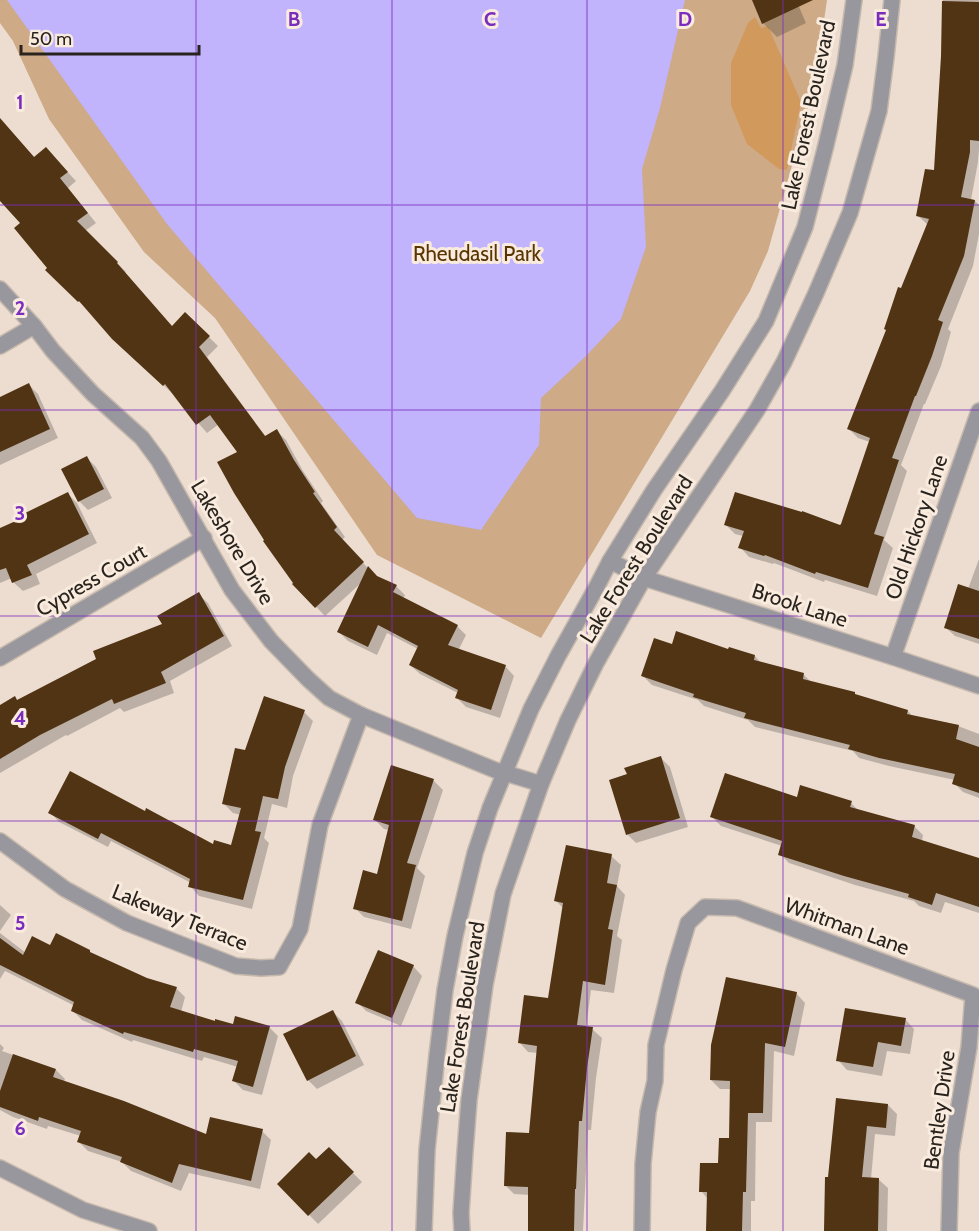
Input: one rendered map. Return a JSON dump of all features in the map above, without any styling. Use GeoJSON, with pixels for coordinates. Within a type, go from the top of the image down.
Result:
{"type":"FeatureCollection","features":[{"type":"Feature","properties":{"kind":"street","name":"Lake Forest Boulevard"},"geometry":{"type":"LineString","coordinates":[[424,1231],[427,1149],[436,1055],[455,936],[475,853],[490,808],[531,709],[610,561],[654,490],[722,391],[766,321],[805,227],[845,65],[854,0]]}},
{"type":"Feature","properties":{"kind":"street","name":"Lake Forest Boulevard"},"geometry":{"type":"LineString","coordinates":[[462,1231],[465,1152],[472,1078],[485,985],[503,894],[541,784],[568,720],[596,663],[644,578],[757,410],[784,362],[816,293],[850,213],[879,111],[892,0]]}},
{"type":"Feature","properties":{"kind":"street","name":"Lakeshore Drive"},"geometry":{"type":"LineString","coordinates":[[0,289],[34,326],[52,351],[93,394],[142,438],[159,461],[232,590],[271,641],[308,679],[329,698],[361,715],[495,770],[541,784]]}},
{"type":"Feature","properties":{"kind":"street"},"geometry":{"type":"LineString","coordinates":[[0,346],[34,326]]}},
{"type":"Feature","properties":{"kind":"street","name":"Old Hickory Lane"},"geometry":{"type":"LineString","coordinates":[[892,657],[979,411]]}},
{"type":"Feature","properties":{"kind":"street","name":"Cypress Court"},"geometry":{"type":"LineString","coordinates":[[0,658],[204,538]]}},
{"type":"Feature","properties":{"kind":"street","name":"Brook Lane"},"geometry":{"type":"LineString","coordinates":[[610,561],[644,578],[979,686]]}},
{"type":"Feature","properties":{"kind":"street","name":"Lakeway Terrace"},"geometry":{"type":"LineString","coordinates":[[0,841],[65,889],[127,923],[236,966],[279,967],[300,929],[320,825],[361,715]]}},
{"type":"Feature","properties":{"kind":"street","name":"Whitman Lane"},"geometry":{"type":"LineString","coordinates":[[642,1231],[644,1164],[648,1112],[655,1081],[656,1045],[688,923],[705,907],[737,908],[973,995]]}},
{"type":"Feature","properties":{"kind":"street","name":"Bentley Drive"},"geometry":{"type":"LineString","coordinates":[[949,1231],[951,1153],[969,1047],[973,995]]}},
{"type":"Feature","properties":{"kind":"street"},"geometry":{"type":"LineString","coordinates":[[0,1168],[83,1210],[149,1231]]}},
{"type":"Feature","properties":{"kind":"green space","name":"Rheudasil Park"},"geometry":{"type":"Polygon","coordinates":[[[0,0],[827,0],[814,87],[768,251],[750,291],[541,638],[377,555],[215,318],[144,252],[49,119],[13,41],[0,23],[0,0]]]}},
{"type":"Feature","properties":{"kind":"shaded area","name":"Rheudasil Park"},"geometry":{"type":"Polygon","coordinates":[[[7,0],[685,0],[660,108],[642,169],[646,247],[621,319],[541,398],[539,445],[481,530],[417,518],[167,224],[7,0]]]}},
{"type":"Feature","properties":{"kind":"shaded area"},"geometry":{"type":"Polygon","coordinates":[[[755,17],[761,28],[768,26],[801,102],[787,170],[779,169],[747,144],[731,105],[731,63],[748,23],[755,17]]]}},
{"type":"Feature","properties":{"kind":"building"},"geometry":{"type":"Polygon","coordinates":[[[752,0],[813,0],[762,24],[752,0]]]}},
{"type":"Feature","properties":{"kind":"building"},"geometry":{"type":"Polygon","coordinates":[[[942,1],[979,2],[979,141],[970,140],[970,152],[961,197],[975,200],[964,256],[938,320],[943,322],[892,458],[899,460],[874,534],[884,537],[868,588],[816,572],[815,574],[765,555],[738,548],[744,531],[724,525],[735,492],[841,524],[870,438],[847,429],[886,330],[884,329],[898,287],[901,288],[929,219],[916,216],[925,169],[934,170],[942,1]]]}},
{"type":"Feature","properties":{"kind":"building"},"geometry":{"type":"Polygon","coordinates":[[[0,118],[34,157],[46,147],[68,172],[60,178],[88,213],[77,221],[118,262],[172,326],[185,312],[210,336],[199,347],[265,436],[277,429],[315,492],[313,493],[337,527],[334,530],[364,562],[315,608],[292,584],[263,541],[217,462],[237,452],[210,415],[196,425],[165,384],[163,386],[112,339],[79,301],[45,270],[47,268],[14,228],[20,223],[0,201],[0,118]]]}},
{"type":"Feature","properties":{"kind":"building"},"geometry":{"type":"Polygon","coordinates":[[[29,383],[50,429],[0,452],[0,397],[29,383]]]}},
{"type":"Feature","properties":{"kind":"building"},"geometry":{"type":"Polygon","coordinates":[[[87,456],[104,489],[78,502],[61,469],[87,456]]]}},
{"type":"Feature","properties":{"kind":"building"},"geometry":{"type":"Polygon","coordinates":[[[68,492],[89,534],[27,565],[32,575],[12,583],[6,568],[0,570],[0,528],[68,492]]]}},
{"type":"Feature","properties":{"kind":"building"},"geometry":{"type":"Polygon","coordinates":[[[368,566],[377,576],[397,585],[393,592],[458,625],[448,645],[506,665],[491,710],[455,698],[458,690],[409,665],[418,646],[378,625],[368,647],[337,632],[368,566]]]}},
{"type":"Feature","properties":{"kind":"building"},"geometry":{"type":"Polygon","coordinates":[[[958,584],[979,591],[979,639],[944,628],[958,584]]]}},
{"type":"Feature","properties":{"kind":"building"},"geometry":{"type":"Polygon","coordinates":[[[199,592],[224,636],[161,672],[166,683],[114,704],[112,699],[40,735],[0,759],[0,705],[15,696],[17,700],[96,659],[93,651],[162,624],[157,616],[199,592]]]}},
{"type":"Feature","properties":{"kind":"building"},"geometry":{"type":"Polygon","coordinates":[[[676,631],[728,649],[729,647],[755,655],[754,660],[804,673],[803,679],[855,692],[855,694],[908,710],[907,714],[959,725],[956,739],[979,747],[979,793],[952,784],[955,774],[879,758],[848,749],[850,745],[744,718],[746,713],[693,697],[694,694],[641,676],[654,638],[672,644],[676,631]]]}},
{"type":"Feature","properties":{"kind":"building"},"geometry":{"type":"Polygon","coordinates":[[[264,696],[305,710],[285,767],[278,799],[263,796],[255,831],[261,832],[243,900],[188,887],[190,879],[101,833],[98,839],[48,813],[70,771],[213,844],[214,840],[231,845],[241,808],[222,804],[235,748],[245,750],[264,696]]]}},
{"type":"Feature","properties":{"kind":"building"},"geometry":{"type":"Polygon","coordinates":[[[661,756],[680,818],[626,835],[609,780],[627,774],[624,768],[661,756]]]}},
{"type":"Feature","properties":{"kind":"building"},"geometry":{"type":"Polygon","coordinates":[[[391,765],[434,779],[407,863],[416,865],[402,921],[353,909],[363,870],[377,874],[389,825],[373,820],[391,765]]]}},
{"type":"Feature","properties":{"kind":"building"},"geometry":{"type":"Polygon","coordinates":[[[725,773],[797,797],[800,785],[852,801],[850,807],[915,825],[912,837],[979,858],[979,907],[936,893],[932,905],[908,897],[909,894],[778,855],[782,841],[710,817],[725,773]]]}},
{"type":"Feature","properties":{"kind":"building"},"geometry":{"type":"Polygon","coordinates":[[[566,845],[612,854],[607,883],[617,885],[608,929],[613,930],[605,985],[583,981],[577,1025],[593,1027],[582,1121],[579,1121],[574,1231],[528,1231],[528,1187],[504,1186],[506,1132],[529,1133],[537,1046],[518,1043],[524,995],[548,998],[563,903],[554,901],[566,845]]]}},
{"type":"Feature","properties":{"kind":"building"},"geometry":{"type":"Polygon","coordinates":[[[56,933],[90,952],[147,978],[177,987],[170,1007],[215,1021],[215,1019],[233,1024],[235,1016],[270,1026],[253,1087],[232,1081],[238,1061],[194,1049],[193,1052],[124,1032],[123,1034],[71,1011],[74,1002],[0,965],[0,938],[23,955],[32,936],[50,945],[56,933]]]}},
{"type":"Feature","properties":{"kind":"building"},"geometry":{"type":"Polygon","coordinates":[[[378,950],[414,965],[392,1018],[355,1003],[378,950]]]}},
{"type":"Feature","properties":{"kind":"building"},"geometry":{"type":"Polygon","coordinates":[[[726,977],[797,992],[785,1047],[765,1043],[763,1113],[748,1113],[746,1192],[743,1192],[742,1231],[706,1231],[707,1192],[699,1192],[700,1163],[718,1163],[719,1138],[729,1138],[730,1081],[710,1080],[711,1045],[726,977]]]}},
{"type":"Feature","properties":{"kind":"building"},"geometry":{"type":"Polygon","coordinates":[[[845,1008],[906,1018],[901,1046],[878,1042],[873,1067],[836,1061],[845,1008]]]}},
{"type":"Feature","properties":{"kind":"building"},"geometry":{"type":"Polygon","coordinates":[[[333,1010],[356,1056],[307,1081],[283,1034],[333,1010]]]}},
{"type":"Feature","properties":{"kind":"building"},"geometry":{"type":"Polygon","coordinates":[[[13,1054],[56,1069],[53,1077],[124,1101],[206,1134],[210,1117],[263,1129],[251,1181],[179,1164],[172,1183],[120,1162],[122,1157],[77,1142],[81,1131],[39,1117],[38,1121],[0,1107],[0,1091],[13,1054]]]}},
{"type":"Feature","properties":{"kind":"building"},"geometry":{"type":"Polygon","coordinates":[[[836,1098],[888,1104],[886,1128],[867,1126],[862,1177],[879,1178],[878,1231],[824,1231],[825,1177],[828,1177],[836,1098]]]}},
{"type":"Feature","properties":{"kind":"building"},"geometry":{"type":"Polygon","coordinates":[[[329,1147],[354,1172],[308,1216],[277,1184],[309,1152],[316,1159],[329,1147]]]}}]}
